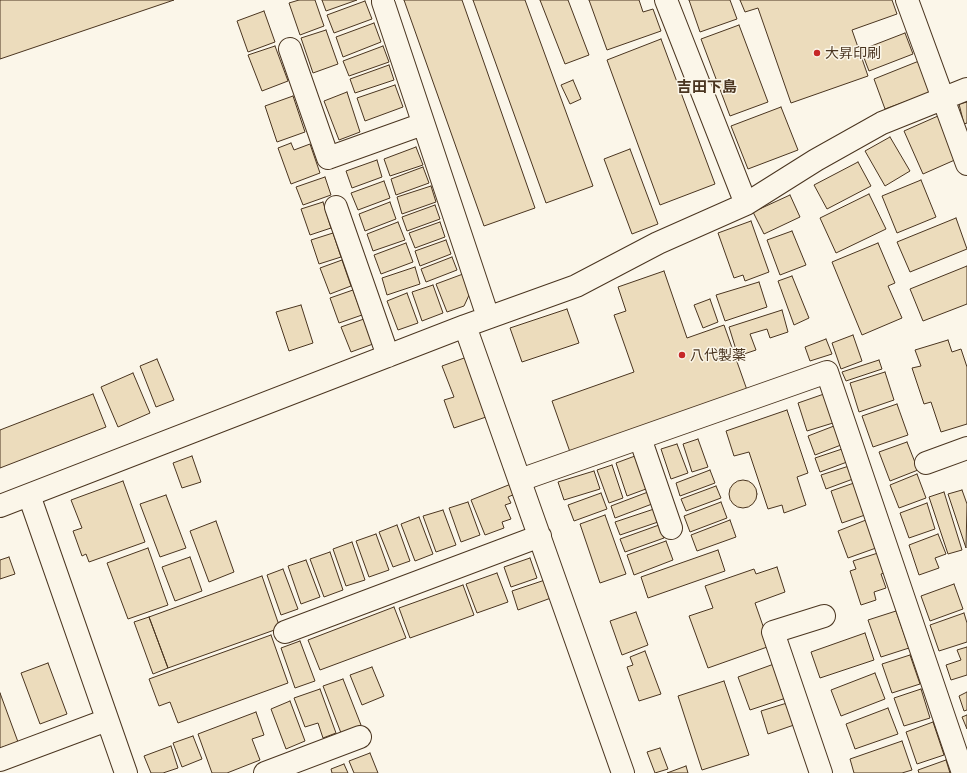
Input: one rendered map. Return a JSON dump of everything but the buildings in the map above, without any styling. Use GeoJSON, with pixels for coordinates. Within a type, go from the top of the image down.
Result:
{"type":"FeatureCollection","features":[{"type":"Feature","properties":{"kind":"street"},"geometry":{"type":"LineString","coordinates":[[383,0],[488,317]]}},
{"type":"Feature","properties":{"kind":"street"},"geometry":{"type":"LineString","coordinates":[[666,0],[746,204]]}},
{"type":"Feature","properties":{"kind":"street"},"geometry":{"type":"LineString","coordinates":[[907,0],[967,164]]}},
{"type":"Feature","properties":{"kind":"street"},"geometry":{"type":"LineString","coordinates":[[290,49],[328,158],[423,124]]}},
{"type":"Feature","properties":{"kind":"street"},"geometry":{"type":"LineString","coordinates":[[0,506],[488,317],[576,286],[658,243],[746,204],[816,160],[882,123],[967,89]]}},
{"type":"Feature","properties":{"kind":"street"},"geometry":{"type":"LineString","coordinates":[[336,207],[388,356]]}},
{"type":"Feature","properties":{"kind":"street"},"geometry":{"type":"LineString","coordinates":[[465,326],[623,773]]}},
{"type":"Feature","properties":{"kind":"street"},"geometry":{"type":"LineString","coordinates":[[520,480],[827,372],[963,773]]}},
{"type":"Feature","properties":{"kind":"street"},"geometry":{"type":"LineString","coordinates":[[640,438],[671,528]]}},
{"type":"Feature","properties":{"kind":"street"},"geometry":{"type":"LineString","coordinates":[[926,463],[967,448]]}},
{"type":"Feature","properties":{"kind":"street"},"geometry":{"type":"LineString","coordinates":[[29,495],[126,773]]}},
{"type":"Feature","properties":{"kind":"street"},"geometry":{"type":"LineString","coordinates":[[285,632],[540,536]]}},
{"type":"Feature","properties":{"kind":"street"},"geometry":{"type":"LineString","coordinates":[[821,773],[773,632],[824,616]]}},
{"type":"Feature","properties":{"kind":"street"},"geometry":{"type":"LineString","coordinates":[[0,760],[107,720]]}},
{"type":"Feature","properties":{"kind":"street"},"geometry":{"type":"LineString","coordinates":[[265,773],[360,737]]}},
{"type":"Feature","properties":{"kind":"place","name":"大昇印刷"},"geometry":{"type":"Point","coordinates":[817,53]}},
{"type":"Feature","properties":{"kind":"place","name":"八代製薬"},"geometry":{"type":"Point","coordinates":[682,355]}},
{"type":"Feature","properties":{"kind":"district","name":"吉田下島"},"geometry":{"type":"Point","coordinates":[707,87]}}]}
